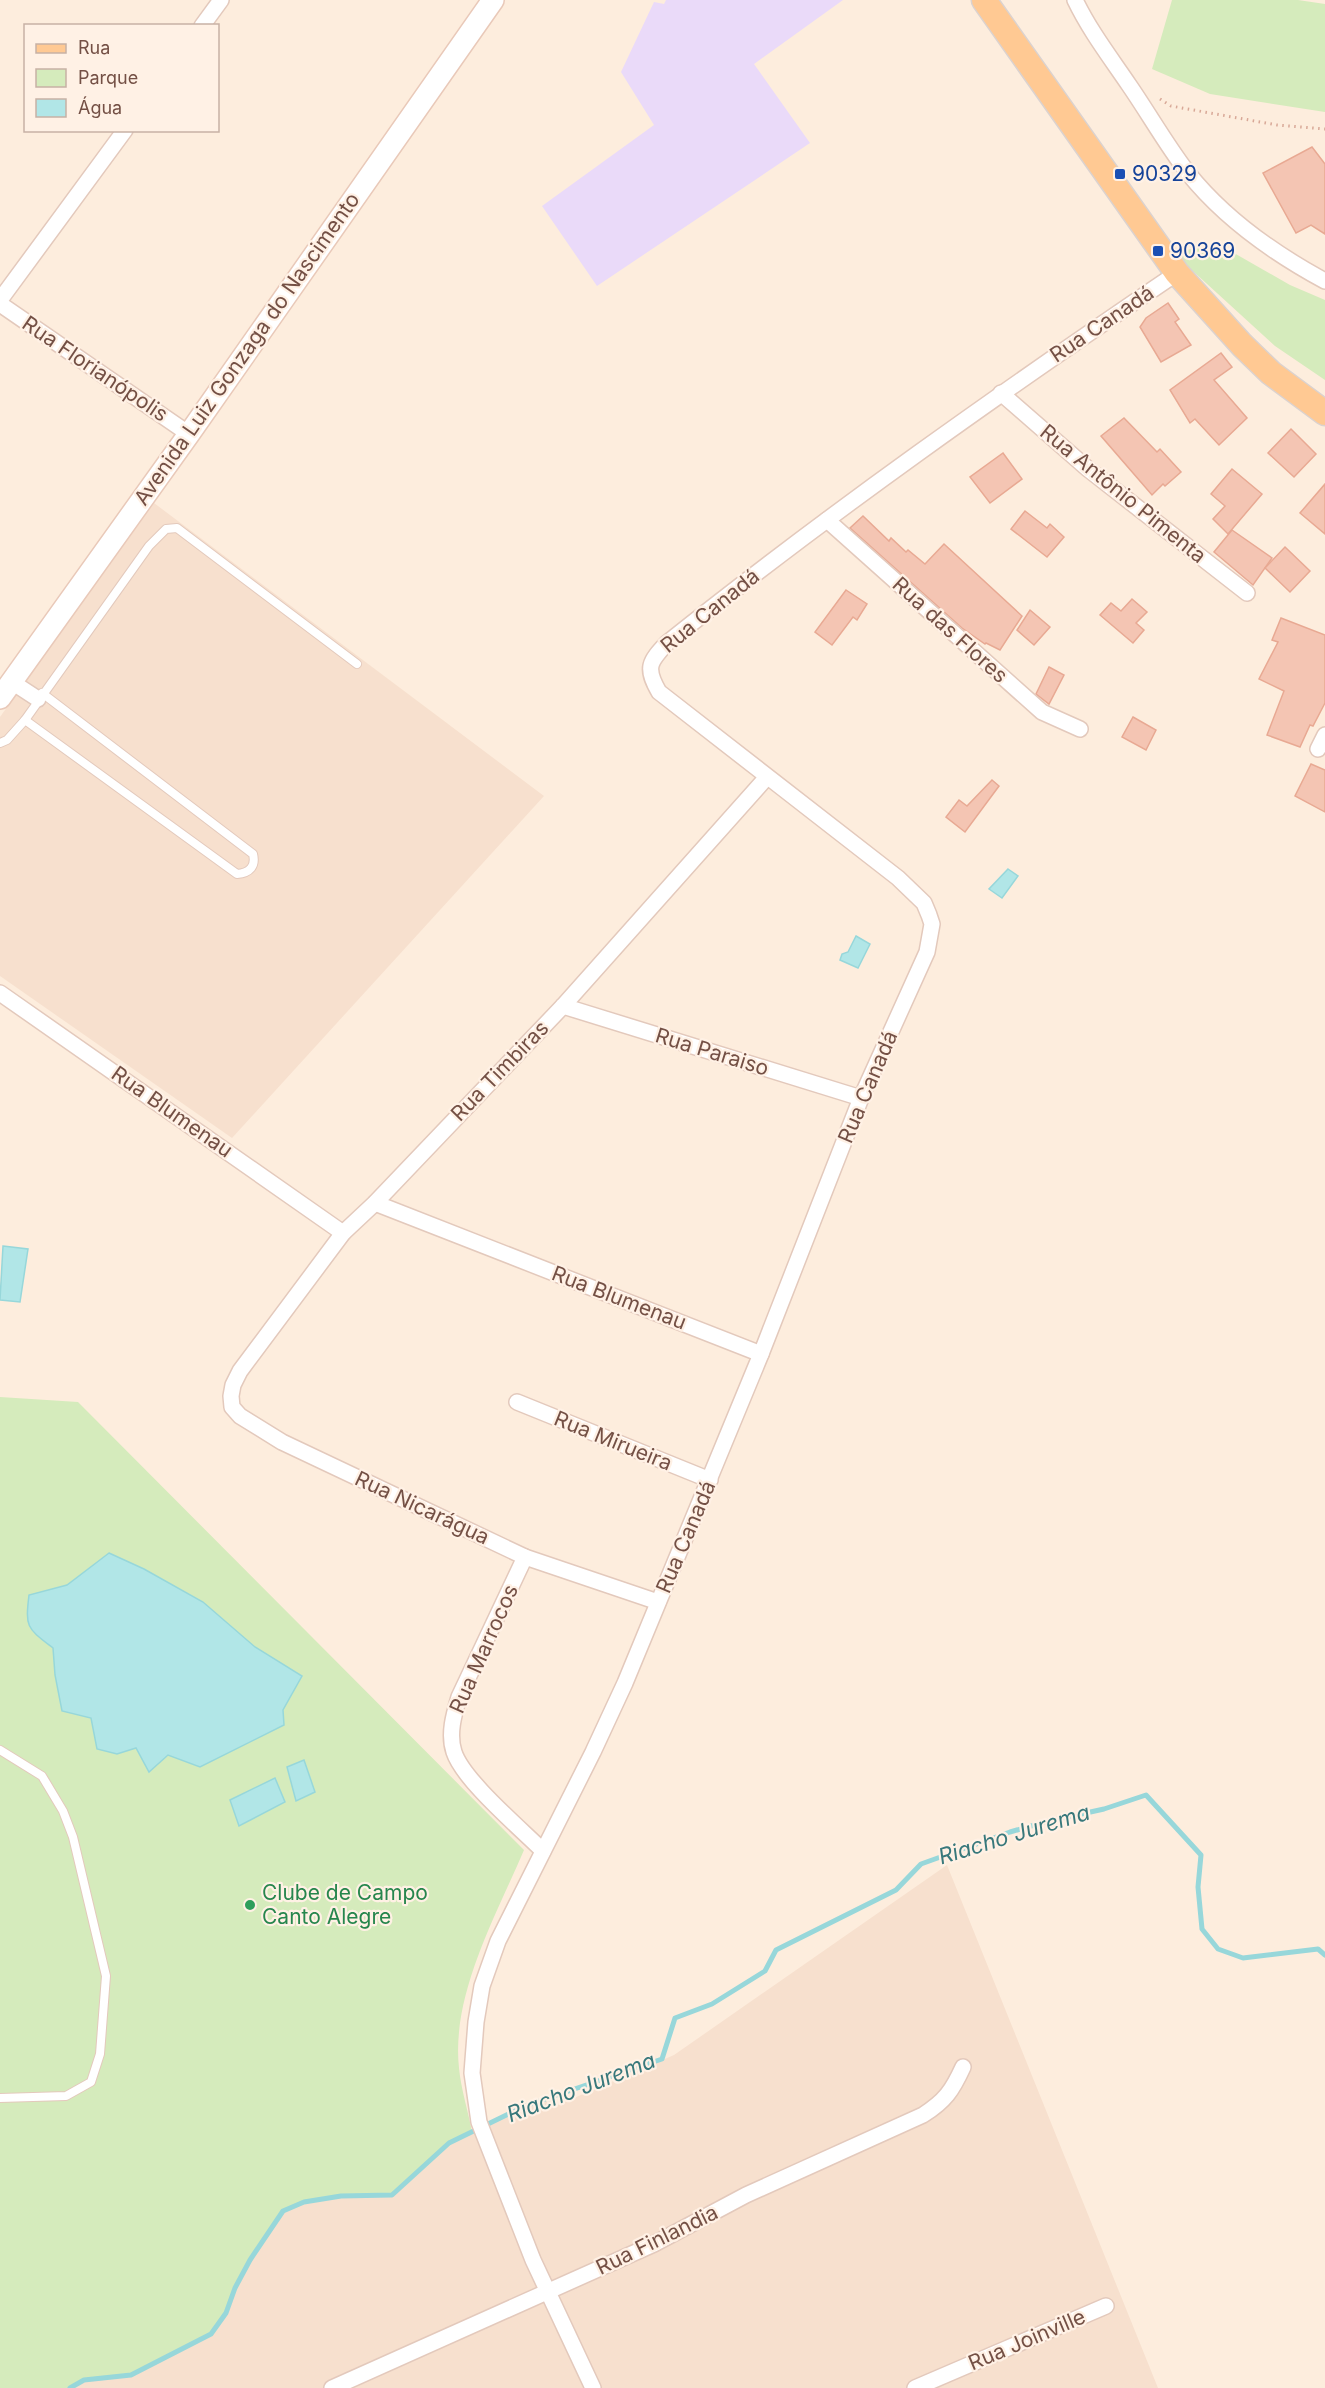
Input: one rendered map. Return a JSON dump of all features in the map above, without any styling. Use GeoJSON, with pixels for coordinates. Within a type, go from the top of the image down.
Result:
{"type":"FeatureCollection","features":[{"type":"Feature","properties":{"kind":"main road","name":"Avenida Luiz Gonzaga do Nascimento"},"geometry":{"type":"LineString","coordinates":[[6,690],[189,434],[493,0]]}},
{"type":"Feature","properties":{"kind":"main road"},"geometry":{"type":"LineString","coordinates":[[984,0],[1177,273],[1242,345],[1271,373],[1325,413]]}},
{"type":"Feature","properties":{"kind":"street"},"geometry":{"type":"LineString","coordinates":[[203,24],[221,0]]}},
{"type":"Feature","properties":{"kind":"street"},"geometry":{"type":"LineString","coordinates":[[1075,0],[1102,49],[1189,174],[1233,219],[1296,265],[1325,281]]}},
{"type":"Feature","properties":{"kind":"street"},"geometry":{"type":"LineString","coordinates":[[0,302],[124,132]]}},
{"type":"Feature","properties":{"kind":"street","name":"Rua Canadá"},"geometry":{"type":"LineString","coordinates":[[593,2388],[517,2223],[479,2122],[472,2073],[476,2022],[482,1986],[498,1941],[625,1683],[762,1354],[861,1098],[927,952],[932,924],[924,903],[911,890],[660,692],[652,680],[651,662],[667,643],[827,520],[1001,393],[1177,273]]}},
{"type":"Feature","properties":{"kind":"street","name":"Rua Florianópolis"},"geometry":{"type":"LineString","coordinates":[[0,302],[189,434]]}},
{"type":"Feature","properties":{"kind":"street","name":"Rua Antônio Pimenta"},"geometry":{"type":"LineString","coordinates":[[1001,393],[1088,469],[1248,593]]}},
{"type":"Feature","properties":{"kind":"street","name":"Rua das Flores"},"geometry":{"type":"LineString","coordinates":[[827,520],[1042,712],[1080,729]]}},
{"type":"Feature","properties":{"kind":"street"},"geometry":{"type":"LineString","coordinates":[[6,690],[40,696]]}},
{"type":"Feature","properties":{"kind":"street","name":"Rua Timbiras"},"geometry":{"type":"LineString","coordinates":[[240,1371],[343,1233],[375,1203],[562,1006],[767,777]]}},
{"type":"Feature","properties":{"kind":"street","name":"Rua Blumenau"},"geometry":{"type":"LineString","coordinates":[[0,993],[343,1233]]}},
{"type":"Feature","properties":{"kind":"street","name":"Rua Paraiso"},"geometry":{"type":"LineString","coordinates":[[562,1006],[861,1098]]}},
{"type":"Feature","properties":{"kind":"street","name":"Rua Blumenau"},"geometry":{"type":"LineString","coordinates":[[375,1203],[762,1354]]}},
{"type":"Feature","properties":{"kind":"street","name":"Rua Nicarágua"},"geometry":{"type":"LineString","coordinates":[[240,1371],[233,1385],[232,1407],[259,1430],[525,1557],[658,1602]]}},
{"type":"Feature","properties":{"kind":"street","name":"Rua Mirueira"},"geometry":{"type":"LineString","coordinates":[[517,1402],[710,1480]]}},
{"type":"Feature","properties":{"kind":"street","name":"Rua Marrocos"},"geometry":{"type":"LineString","coordinates":[[525,1557],[459,1697],[453,1718],[452,1735],[453,1751],[465,1773],[543,1851]]}},
{"type":"Feature","properties":{"kind":"street","name":"Rua Finlandia"},"geometry":{"type":"LineString","coordinates":[[332,2388],[678,2233],[746,2195],[923,2115],[941,2104],[954,2088],[963,2067]]}},
{"type":"Feature","properties":{"kind":"street","name":"Rua Joinville"},"geometry":{"type":"LineString","coordinates":[[915,2388],[1106,2306]]}},
{"type":"Feature","properties":{"kind":"lane"},"geometry":{"type":"LineString","coordinates":[[0,743],[7,740],[25,720],[149,546],[166,529],[177,528],[357,664]]}},
{"type":"Feature","properties":{"kind":"lane"},"geometry":{"type":"LineString","coordinates":[[25,720],[237,874],[245,873],[251,868],[255,861],[253,854],[40,696]]}},
{"type":"Feature","properties":{"kind":"lane"},"geometry":{"type":"LineString","coordinates":[[0,1750],[42,1776],[63,1811],[73,1837],[106,1976],[100,2054],[91,2082],[66,2096],[0,2097]]}},
{"type":"Feature","properties":{"kind":"path"},"geometry":{"type":"LineString","coordinates":[[1152,94],[1171,106],[1276,125],[1325,129]]}},
{"type":"Feature","properties":{"kind":"shaded area"},"geometry":{"type":"Polygon","coordinates":[[[666,0],[843,0],[754,64],[810,143],[597,286],[542,206],[654,125],[621,72],[654,2],[664,4],[666,0]]]}},
{"type":"Feature","properties":{"kind":"shaded area"},"geometry":{"type":"Polygon","coordinates":[[[154,503],[544,796],[232,1138],[0,976],[0,717],[154,503]]]}},
{"type":"Feature","properties":{"kind":"shaded area"},"geometry":{"type":"Polygon","coordinates":[[[947,1865],[1158,2388],[70,2388],[84,2380],[107,2376],[226,2313],[235,2288],[250,2260],[283,2211],[304,2202],[341,2196],[392,2195],[449,2143],[525,2106],[552,2098],[553,2107],[674,2055],[947,1865]]]}},
{"type":"Feature","properties":{"kind":"green space"},"geometry":{"type":"Polygon","coordinates":[[[1172,0],[1298,0],[1325,4],[1325,112],[1210,94],[1152,69],[1172,0]]]}},
{"type":"Feature","properties":{"kind":"green space"},"geometry":{"type":"Polygon","coordinates":[[[1220,245],[1290,285],[1325,300],[1325,380],[1275,346],[1172,252],[1220,245]]]}},
{"type":"Feature","properties":{"kind":"green space","name":"Clube de Campo Canto Alegre"},"geometry":{"type":"Polygon","coordinates":[[[0,1397],[78,1402],[524,1850],[478,1956],[462,2012],[458,2040],[459,2068],[472,2132],[449,2143],[392,2195],[341,2196],[304,2202],[283,2211],[250,2260],[235,2288],[226,2313],[211,2334],[131,2375],[84,2380],[70,2388],[0,2388],[0,1397]]]}},
{"type":"Feature","properties":{"kind":"water"},"geometry":{"type":"Polygon","coordinates":[[[1008,869],[1018,876],[1002,898],[989,889],[1008,869]]]}},
{"type":"Feature","properties":{"kind":"water"},"geometry":{"type":"Polygon","coordinates":[[[856,936],[870,944],[858,968],[840,960],[842,954],[848,952],[856,936]]]}},
{"type":"Feature","properties":{"kind":"water"},"geometry":{"type":"Polygon","coordinates":[[[3,1246],[28,1249],[20,1302],[0,1300],[3,1246]]]}},
{"type":"Feature","properties":{"kind":"water"},"geometry":{"type":"Polygon","coordinates":[[[109,1553],[144,1569],[203,1602],[255,1647],[302,1676],[283,1710],[284,1725],[200,1767],[168,1755],[149,1772],[136,1748],[117,1754],[97,1749],[91,1718],[62,1711],[55,1675],[53,1648],[33,1631],[27,1614],[29,1595],[67,1585],[109,1553]]]}},
{"type":"Feature","properties":{"kind":"water"},"geometry":{"type":"Polygon","coordinates":[[[304,1760],[315,1792],[296,1801],[287,1767],[304,1760]]]}},
{"type":"Feature","properties":{"kind":"water"},"geometry":{"type":"Polygon","coordinates":[[[275,1778],[285,1802],[239,1826],[230,1800],[275,1778]]]}},
{"type":"Feature","properties":{"kind":"building"},"geometry":{"type":"Polygon","coordinates":[[[1312,147],[1325,164],[1325,234],[1311,225],[1296,233],[1263,173],[1312,147]]]}},
{"type":"Feature","properties":{"kind":"building"},"geometry":{"type":"Polygon","coordinates":[[[1168,303],[1179,319],[1175,322],[1191,345],[1161,362],[1140,327],[1146,318],[1168,303]]]}},
{"type":"Feature","properties":{"kind":"building"},"geometry":{"type":"Polygon","coordinates":[[[1221,353],[1232,367],[1214,380],[1247,418],[1219,445],[1195,419],[1190,423],[1170,390],[1221,353]]]}},
{"type":"Feature","properties":{"kind":"building"},"geometry":{"type":"Polygon","coordinates":[[[1124,418],[1157,452],[1160,449],[1181,472],[1152,495],[1101,436],[1124,418]]]}},
{"type":"Feature","properties":{"kind":"building"},"geometry":{"type":"Polygon","coordinates":[[[1291,429],[1316,454],[1294,477],[1268,453],[1291,429]]]}},
{"type":"Feature","properties":{"kind":"building"},"geometry":{"type":"Polygon","coordinates":[[[1003,453],[1022,479],[990,503],[970,477],[1003,453]]]}},
{"type":"Feature","properties":{"kind":"building"},"geometry":{"type":"Polygon","coordinates":[[[1232,469],[1262,494],[1228,534],[1213,519],[1225,506],[1211,494],[1232,469]]]}},
{"type":"Feature","properties":{"kind":"building"},"geometry":{"type":"Polygon","coordinates":[[[1325,484],[1325,534],[1300,513],[1325,484]]]}},
{"type":"Feature","properties":{"kind":"building"},"geometry":{"type":"Polygon","coordinates":[[[1025,511],[1047,528],[1050,524],[1064,537],[1047,557],[1011,529],[1025,511]]]}},
{"type":"Feature","properties":{"kind":"building"},"geometry":{"type":"Polygon","coordinates":[[[863,516],[889,541],[891,538],[906,552],[908,550],[925,564],[944,544],[1022,616],[1000,650],[985,644],[962,628],[850,528],[863,516]]]}},
{"type":"Feature","properties":{"kind":"building"},"geometry":{"type":"Polygon","coordinates":[[[1232,530],[1272,558],[1253,585],[1214,552],[1232,530]]]}},
{"type":"Feature","properties":{"kind":"building"},"geometry":{"type":"Polygon","coordinates":[[[1285,547],[1310,571],[1290,592],[1265,568],[1285,547]]]}},
{"type":"Feature","properties":{"kind":"building"},"geometry":{"type":"Polygon","coordinates":[[[846,590],[867,604],[857,620],[853,617],[832,645],[815,632],[846,590]]]}},
{"type":"Feature","properties":{"kind":"building"},"geometry":{"type":"Polygon","coordinates":[[[1132,599],[1147,612],[1136,623],[1144,630],[1133,643],[1100,615],[1111,603],[1121,611],[1132,599]]]}},
{"type":"Feature","properties":{"kind":"building"},"geometry":{"type":"Polygon","coordinates":[[[1030,610],[1050,627],[1034,645],[1017,630],[1030,610]]]}},
{"type":"Feature","properties":{"kind":"building"},"geometry":{"type":"Polygon","coordinates":[[[1281,618],[1325,635],[1325,703],[1313,726],[1310,725],[1300,747],[1267,735],[1284,691],[1259,679],[1278,642],[1272,640],[1281,618]]]}},
{"type":"Feature","properties":{"kind":"building"},"geometry":{"type":"Polygon","coordinates":[[[1049,667],[1064,675],[1049,704],[1036,694],[1049,667]]]}},
{"type":"Feature","properties":{"kind":"building"},"geometry":{"type":"Polygon","coordinates":[[[1133,717],[1156,730],[1146,750],[1122,737],[1133,717]]]}},
{"type":"Feature","properties":{"kind":"building"},"geometry":{"type":"Polygon","coordinates":[[[1311,764],[1325,770],[1325,812],[1295,796],[1311,764]]]}},
{"type":"Feature","properties":{"kind":"building"},"geometry":{"type":"Polygon","coordinates":[[[992,780],[999,786],[965,832],[946,817],[959,800],[967,806],[992,780]]]}},
{"type":"Feature","properties":{"kind":"waterway","name":"Riacho Jurema"},"geometry":{"type":"LineString","coordinates":[[70,2388],[84,2380],[131,2375],[211,2334],[226,2313],[235,2288],[250,2260],[283,2211],[304,2202],[341,2196],[392,2195],[449,2143],[525,2106],[662,2059],[675,2018],[712,2004],[765,1971],[776,1950],[896,1890],[921,1864],[1010,1832],[1104,1809],[1146,1795],[1201,1855],[1198,1887],[1202,1929],[1218,1949],[1243,1958],[1318,1949],[1325,1955]]}},
{"type":"Feature","properties":{"kind":"place","name":"90329"},"geometry":{"type":"Point","coordinates":[1120,174]}},
{"type":"Feature","properties":{"kind":"place","name":"90369"},"geometry":{"type":"Point","coordinates":[1158,251]}},
{"type":"Feature","properties":{"kind":"place","name":"Clube de Campo Canto Alegre"},"geometry":{"type":"Point","coordinates":[250,1905]}}]}
